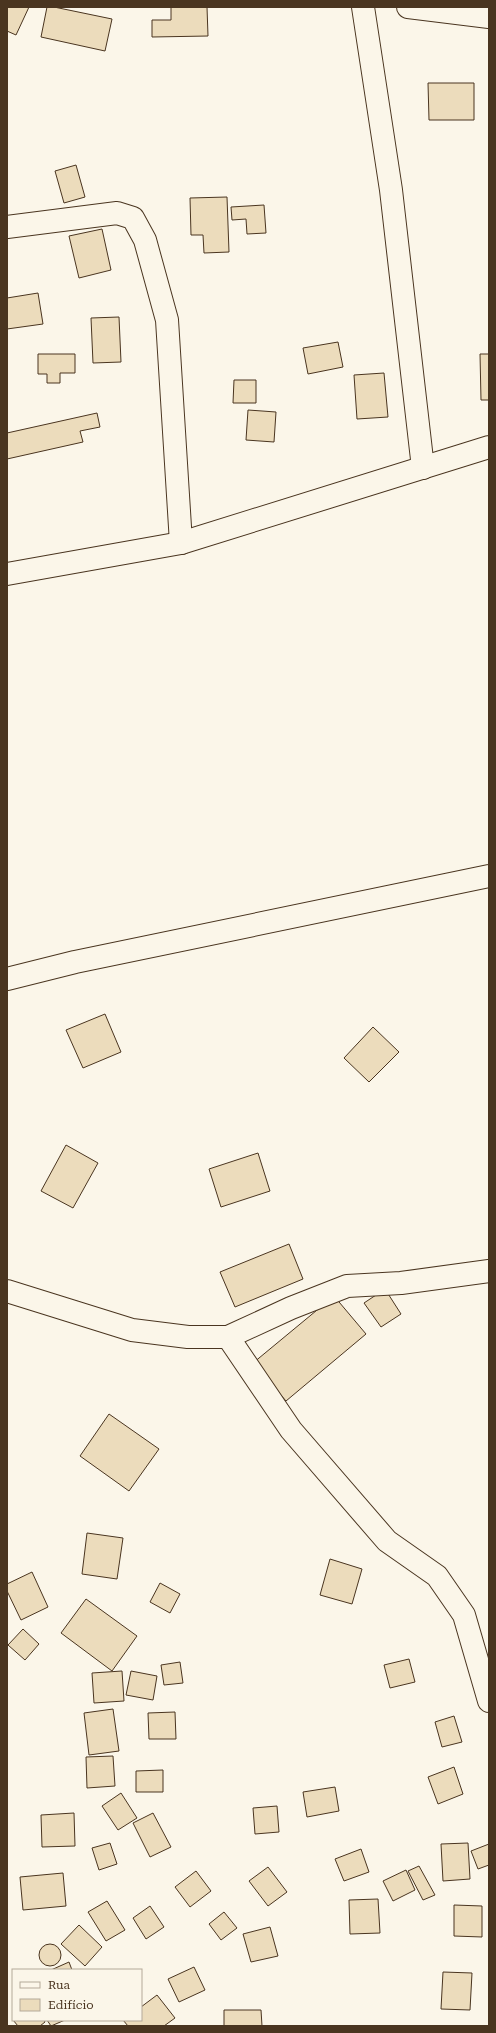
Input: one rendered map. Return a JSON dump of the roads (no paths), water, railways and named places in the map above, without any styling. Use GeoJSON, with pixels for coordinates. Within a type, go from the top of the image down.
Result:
{"type":"FeatureCollection","features":[{"type":"Feature","properties":{"kind":"street"},"geometry":{"type":"LineString","coordinates":[[363,7],[391,190],[423,468]]}},
{"type":"Feature","properties":{"kind":"street"},"geometry":{"type":"LineString","coordinates":[[408,7],[489,17]]}},
{"type":"Feature","properties":{"kind":"street"},"geometry":{"type":"LineString","coordinates":[[7,227],[117,213],[133,218],[146,240],[167,320],[181,543]]}},
{"type":"Feature","properties":{"kind":"street"},"geometry":{"type":"LineString","coordinates":[[7,574],[181,543],[489,447]]}},
{"type":"Feature","properties":{"kind":"street"},"geometry":{"type":"LineString","coordinates":[[7,979],[76,962],[489,876]]}},
{"type":"Feature","properties":{"kind":"street"},"geometry":{"type":"LineString","coordinates":[[7,1291],[132,1330],[188,1337],[228,1337],[291,1308],[347,1286],[401,1283],[489,1271]]}},
{"type":"Feature","properties":{"kind":"street"},"geometry":{"type":"LineString","coordinates":[[228,1337],[291,1430],[387,1541],[437,1576],[464,1615],[489,1701]]}}]}
